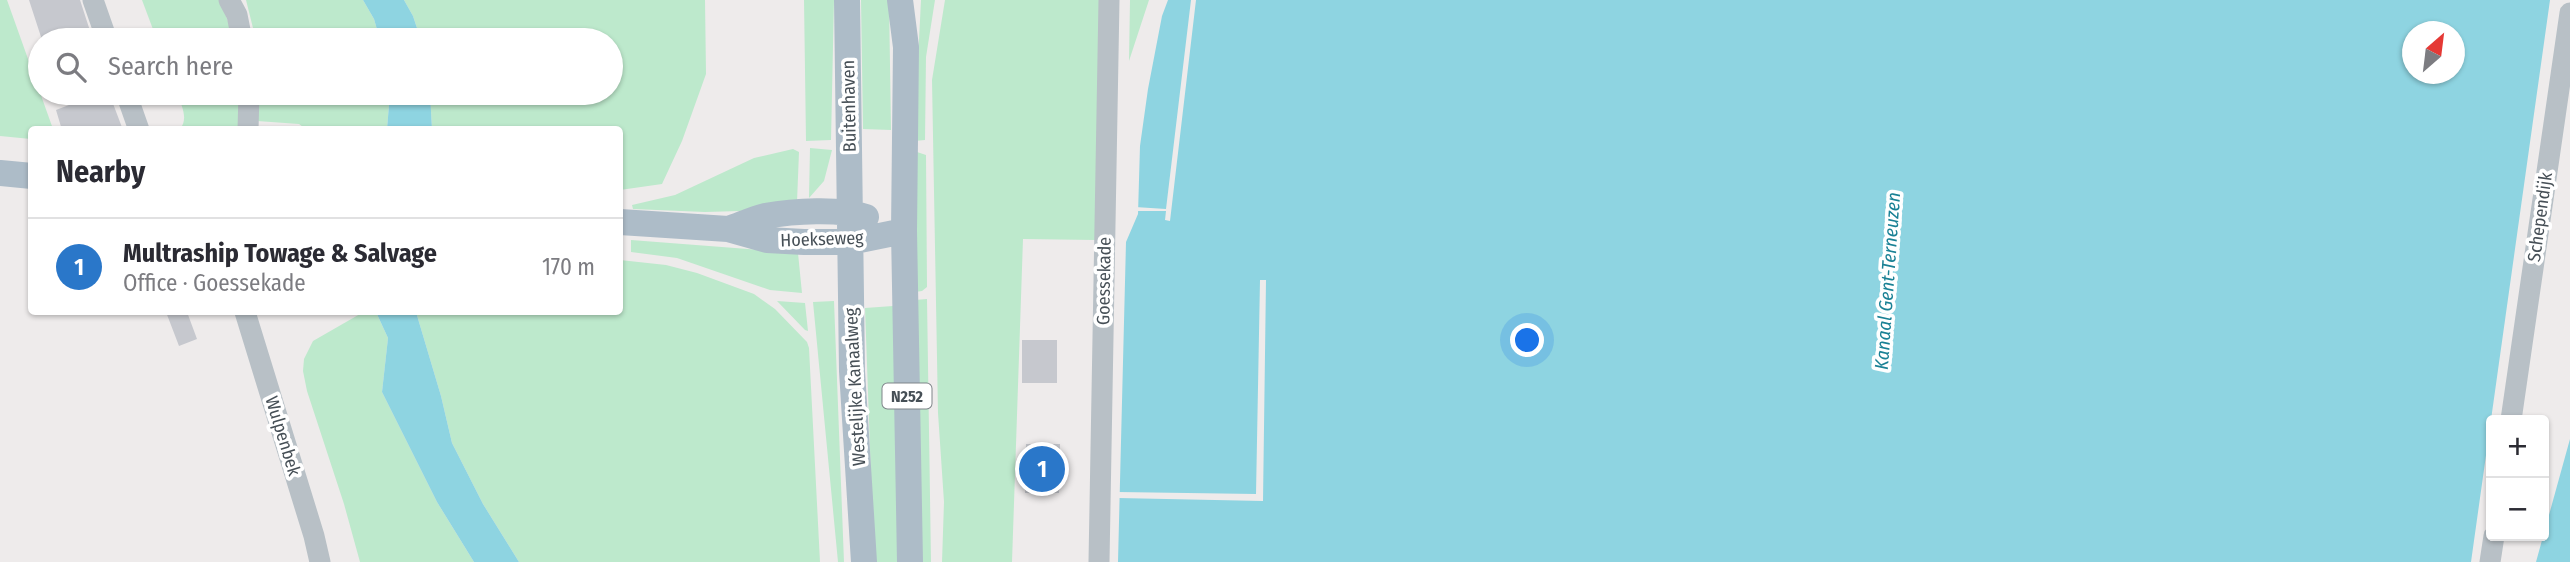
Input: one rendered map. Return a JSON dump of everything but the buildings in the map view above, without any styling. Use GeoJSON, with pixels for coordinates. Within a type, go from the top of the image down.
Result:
{"type":"FeatureCollection","features":[{"type":"Feature","properties":{"kind":"main road","name":"Buitenhaven"},"geometry":{"type":"LineString","coordinates":[[847,0],[851,212]]}},
{"type":"Feature","properties":{"kind":"main road","name":"N252"},"geometry":{"type":"LineString","coordinates":[[900,0],[906,47],[904,231],[910,562]]}},
{"type":"Feature","properties":{"kind":"main road","name":"N252"},"geometry":{"type":"LineString","coordinates":[[906,47],[912,18],[912,0]]}},
{"type":"Feature","properties":{"kind":"main road"},"geometry":{"type":"LineString","coordinates":[[0,173],[28,176]]}},
{"type":"Feature","properties":{"kind":"main road","name":"Hoekseweg"},"geometry":{"type":"LineString","coordinates":[[728,229],[765,216],[851,212],[904,231]]}},
{"type":"Feature","properties":{"kind":"main road","name":"Westelijke Kanaalweg"},"geometry":{"type":"LineString","coordinates":[[851,212],[852,371],[864,562]]}},
{"type":"Feature","properties":{"kind":"main road","name":"Hoekseweg"},"geometry":{"type":"LineString","coordinates":[[623,222],[728,229],[767,240],[850,242],[904,231]]}},
{"type":"Feature","properties":{"kind":"street"},"geometry":{"type":"LineString","coordinates":[[93,0],[103,28]]}},
{"type":"Feature","properties":{"kind":"street"},"geometry":{"type":"LineString","coordinates":[[229,0],[237,15],[240,28]]}},
{"type":"Feature","properties":{"kind":"street","name":"Goessekade"},"geometry":{"type":"LineString","coordinates":[[1099,562],[1109,0]]}},
{"type":"Feature","properties":{"kind":"street","name":"Schependijk"},"geometry":{"type":"LineString","coordinates":[[2512,415],[2570,13]]}},
{"type":"Feature","properties":{"kind":"street"},"geometry":{"type":"LineString","coordinates":[[130,105],[138,126]]}},
{"type":"Feature","properties":{"kind":"street"},"geometry":{"type":"LineString","coordinates":[[248,126],[249,105]]}},
{"type":"Feature","properties":{"kind":"street","name":"Wulpenbek"},"geometry":{"type":"LineString","coordinates":[[246,315],[320,562]]}},
{"type":"Feature","properties":{"kind":"street"},"geometry":{"type":"LineString","coordinates":[[2490,562],[2493,541]]}},
{"type":"Feature","properties":{"kind":"green space"},"geometry":{"type":"Polygon","coordinates":[[[0,0],[7,0],[28,59],[28,105],[44,105],[52,126],[28,126],[28,139],[0,136],[0,0]]]}},
{"type":"Feature","properties":{"kind":"green space"},"geometry":{"type":"Polygon","coordinates":[[[142,0],[220,0],[230,28],[152,28],[142,0]]]}},
{"type":"Feature","properties":{"kind":"green space"},"geometry":{"type":"Polygon","coordinates":[[[246,0],[363,0],[377,28],[253,28],[246,0]]]}},
{"type":"Feature","properties":{"kind":"green space"},"geometry":{"type":"Polygon","coordinates":[[[404,0],[705,0],[706,74],[682,141],[662,184],[623,190],[623,126],[432,126],[431,105],[623,105],[623,28],[417,28],[404,0]]]}},
{"type":"Feature","properties":{"kind":"green space"},"geometry":{"type":"Polygon","coordinates":[[[804,0],[834,0],[831,140],[806,141],[804,0]]]}},
{"type":"Feature","properties":{"kind":"green space"},"geometry":{"type":"Polygon","coordinates":[[[861,0],[889,0],[891,130],[863,129],[861,0]]]}},
{"type":"Feature","properties":{"kind":"green space"},"geometry":{"type":"Polygon","coordinates":[[[921,0],[935,0],[926,57],[925,140],[914,141],[921,0]]]}},
{"type":"Feature","properties":{"kind":"green space"},"geometry":{"type":"Polygon","coordinates":[[[945,0],[1101,0],[1095,240],[1023,239],[1012,562],[942,562],[944,502],[938,413],[932,80],[945,0]]]}},
{"type":"Feature","properties":{"kind":"green space"},"geometry":{"type":"Polygon","coordinates":[[[1130,0],[1149,0],[1129,61],[1130,0]]]}},
{"type":"Feature","properties":{"kind":"green space"},"geometry":{"type":"Polygon","coordinates":[[[181,105],[241,105],[240,126],[182,126],[181,105]]]}},
{"type":"Feature","properties":{"kind":"green space"},"geometry":{"type":"Polygon","coordinates":[[[258,105],[389,105],[387,126],[302,126],[257,121],[258,105]]]}},
{"type":"Feature","properties":{"kind":"green space"},"geometry":{"type":"Polygon","coordinates":[[[810,148],[832,150],[824,181],[809,198],[810,148]]]}},
{"type":"Feature","properties":{"kind":"green space"},"geometry":{"type":"Polygon","coordinates":[[[793,149],[799,152],[797,202],[740,211],[633,209],[632,205],[675,195],[754,158],[793,149]]]}},
{"type":"Feature","properties":{"kind":"green space"},"geometry":{"type":"Polygon","coordinates":[[[914,151],[926,155],[927,287],[915,292],[914,151]]]}},
{"type":"Feature","properties":{"kind":"green space"},"geometry":{"type":"Polygon","coordinates":[[[631,240],[798,253],[802,293],[770,290],[677,258],[631,252],[631,240]]]}},
{"type":"Feature","properties":{"kind":"green space"},"geometry":{"type":"Polygon","coordinates":[[[623,260],[666,265],[697,273],[754,294],[775,309],[807,342],[809,348],[820,562],[519,562],[483,504],[452,443],[417,315],[623,315],[623,260]]]}},
{"type":"Feature","properties":{"kind":"green space"},"geometry":{"type":"Polygon","coordinates":[[[927,299],[931,562],[919,562],[915,300],[927,299]]]}},
{"type":"Feature","properties":{"kind":"green space"},"geometry":{"type":"Polygon","coordinates":[[[777,301],[805,303],[808,331],[805,330],[777,301]]]}},
{"type":"Feature","properties":{"kind":"green space"},"geometry":{"type":"Polygon","coordinates":[[[834,301],[844,562],[838,562],[813,302],[834,301]]]}},
{"type":"Feature","properties":{"kind":"green space"},"geometry":{"type":"Polygon","coordinates":[[[893,306],[898,562],[874,562],[865,308],[893,306]]]}},
{"type":"Feature","properties":{"kind":"green space"},"geometry":{"type":"Polygon","coordinates":[[[358,315],[377,315],[388,338],[382,392],[437,502],[474,562],[360,562],[307,391],[303,371],[304,359],[313,341],[358,315]]]}},
{"type":"Feature","properties":{"kind":"water"},"geometry":{"type":"Polygon","coordinates":[[[363,0],[404,0],[417,28],[377,28],[363,0]]]}},
{"type":"Feature","properties":{"kind":"water","name":"Kanaal Gent-Terneuzen"},"geometry":{"type":"Polygon","coordinates":[[[1168,0],[2550,0],[2492,415],[2486,415],[2486,455],[2471,562],[1118,562],[1126,242],[1138,214],[1140,146],[1162,16],[1168,0]]]}},
{"type":"Feature","properties":{"kind":"water"},"geometry":{"type":"Polygon","coordinates":[[[389,105],[431,105],[432,126],[387,126],[389,105]]]}},
{"type":"Feature","properties":{"kind":"water"},"geometry":{"type":"Polygon","coordinates":[[[377,315],[417,315],[452,443],[483,504],[519,562],[474,562],[437,502],[382,392],[388,338],[377,315]]]}},
{"type":"Feature","properties":{"kind":"water"},"geometry":{"type":"Polygon","coordinates":[[[2570,439],[2570,562],[2536,562],[2542,541],[2549,541],[2549,515],[2570,439]]]}},
{"type":"Feature","properties":{"kind":"pier"},"geometry":{"type":"Polygon","coordinates":[[[1191,0],[1196,0],[1170,221],[1165,220],[1166,211],[1135,211],[1135,207],[1166,209],[1191,0]]]}},
{"type":"Feature","properties":{"kind":"pier"},"geometry":{"type":"Polygon","coordinates":[[[1260,280],[1266,280],[1263,501],[1118,498],[1118,492],[1256,494],[1260,280]]]}},
{"type":"Feature","properties":{"kind":"place","name":"Multraship Towage & Salvage"},"geometry":{"type":"Point","coordinates":[1042,469]}}]}
